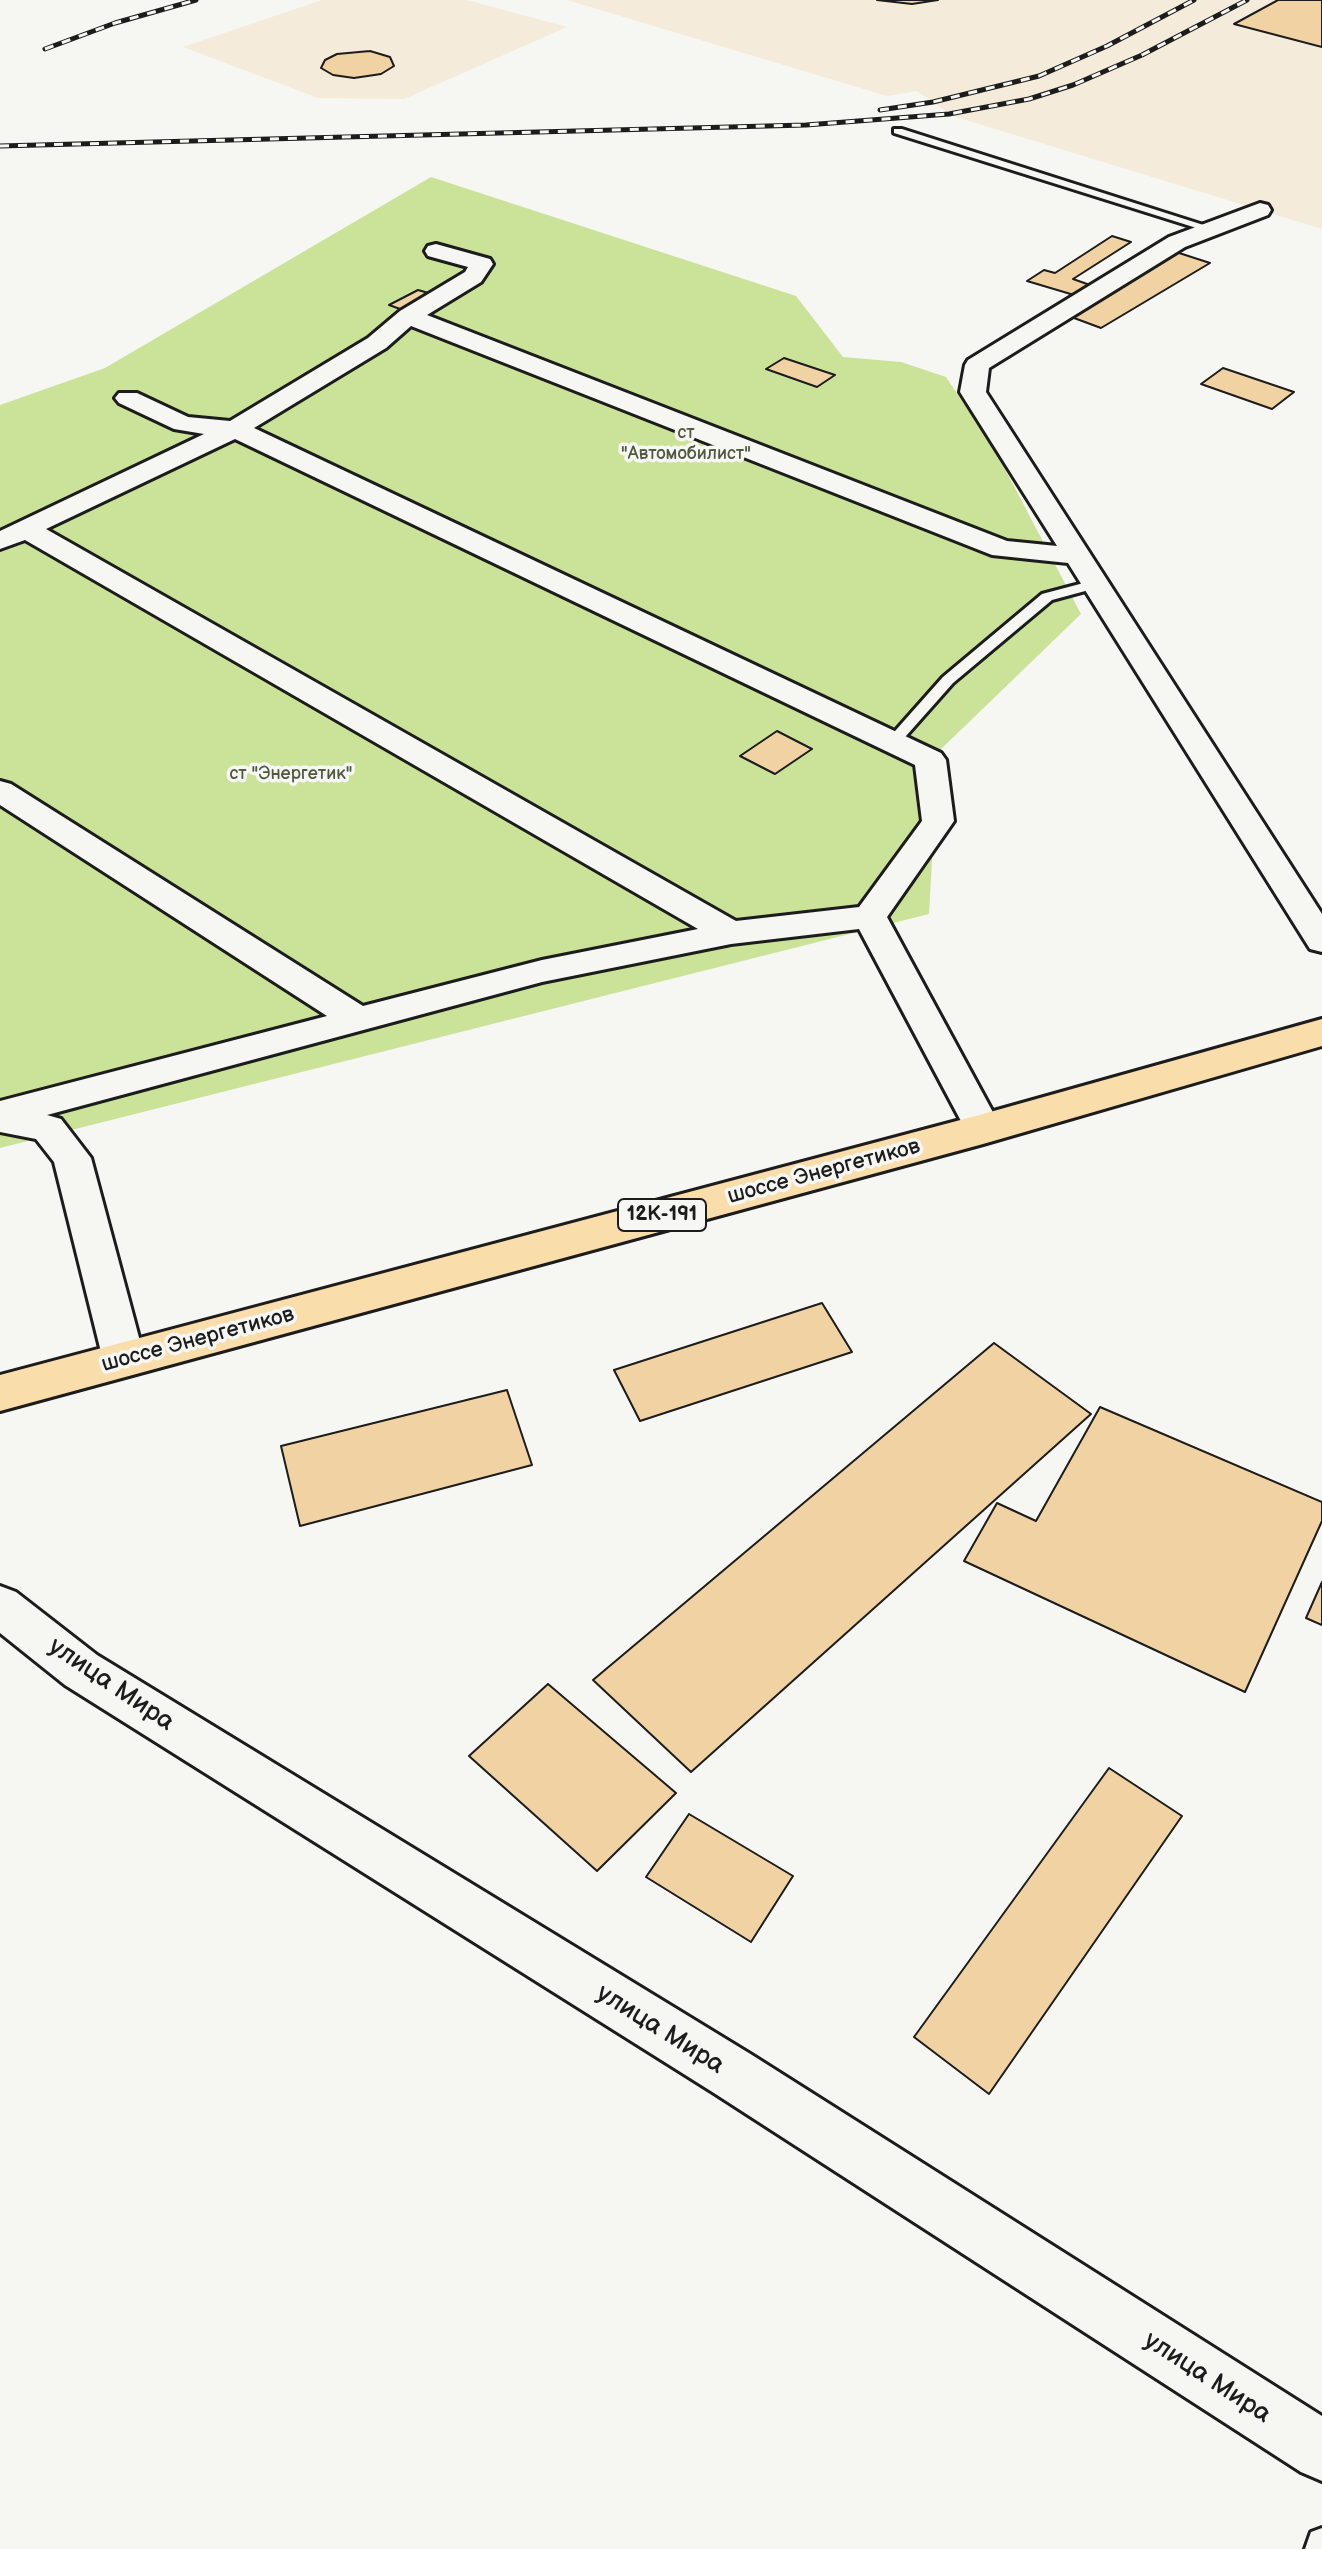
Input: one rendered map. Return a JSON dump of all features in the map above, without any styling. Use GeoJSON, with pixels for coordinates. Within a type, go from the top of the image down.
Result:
{"type":"FeatureCollection","features":[{"type":"Feature","properties":{"kind":"main road","name":"шоссе Энергетиков"},"geometry":{"type":"LineString","coordinates":[[0,1393],[983,1129],[1322,1032]]}},
{"type":"Feature","properties":{"kind":"street"},"geometry":{"type":"LineString","coordinates":[[1260,210],[1177,242],[977,365],[973,392],[1322,941]]}},
{"type":"Feature","properties":{"kind":"street"},"geometry":{"type":"LineString","coordinates":[[13,535],[235,429],[377,343],[408,316],[473,277],[482,264],[436,251]]}},
{"type":"Feature","properties":{"kind":"street"},"geometry":{"type":"LineString","coordinates":[[408,316],[1002,549],[1078,556]]}},
{"type":"Feature","properties":{"kind":"street"},"geometry":{"type":"LineString","coordinates":[[0,1117],[542,971],[731,933],[870,917],[938,821],[930,760],[235,429],[183,424],[128,398]]}},
{"type":"Feature","properties":{"kind":"street"},"geometry":{"type":"LineString","coordinates":[[13,535],[731,933]]}},
{"type":"Feature","properties":{"kind":"street"},"geometry":{"type":"LineString","coordinates":[[0,791],[359,1020]]}},
{"type":"Feature","properties":{"kind":"street"},"geometry":{"type":"LineString","coordinates":[[870,917],[983,1129]]}},
{"type":"Feature","properties":{"kind":"street"},"geometry":{"type":"LineString","coordinates":[[0,1117],[48,1128],[72,1158],[124,1360]]}},
{"type":"Feature","properties":{"kind":"street","name":"улица Мира"},"geometry":{"type":"LineString","coordinates":[[0,1606],[81,1670],[733,2074],[1322,2451]]}},
{"type":"Feature","properties":{"kind":"lane"},"geometry":{"type":"LineString","coordinates":[[898,131],[1210,229]]}},
{"type":"Feature","properties":{"kind":"lane"},"geometry":{"type":"LineString","coordinates":[[893,742],[948,680],[1047,597],[1095,584]]}},
{"type":"Feature","properties":{"kind":"lane"},"geometry":{"type":"LineString","coordinates":[[1320,2549],[1322,2543]]}},
{"type":"Feature","properties":{"kind":"shaded area"},"geometry":{"type":"Polygon","coordinates":[[[322,0],[467,0],[567,27],[404,99],[318,98],[183,47],[322,0]]]}},
{"type":"Feature","properties":{"kind":"shaded area"},"geometry":{"type":"Polygon","coordinates":[[[567,0],[1322,0],[1322,229],[953,116],[917,91],[887,96],[567,0]]]}},
{"type":"Feature","properties":{"kind":"green space","name":"ст \"Энергетик\""},"geometry":{"type":"Polygon","coordinates":[[[431,177],[796,296],[843,357],[901,362],[946,377],[995,450],[1081,614],[938,752],[929,914],[0,1148],[0,405],[105,368],[431,177]]]}},
{"type":"Feature","properties":{"kind":"building"},"geometry":{"type":"Polygon","coordinates":[[[877,0],[938,0],[912,4],[877,0]]]}},
{"type":"Feature","properties":{"kind":"building"},"geometry":{"type":"Polygon","coordinates":[[[1278,0],[1322,0],[1322,47],[1234,24],[1278,0]]]}},
{"type":"Feature","properties":{"kind":"building"},"geometry":{"type":"Polygon","coordinates":[[[370,51],[390,57],[394,66],[381,74],[354,78],[333,75],[321,68],[325,60],[337,54],[370,51]]]}},
{"type":"Feature","properties":{"kind":"building"},"geometry":{"type":"Polygon","coordinates":[[[1112,236],[1131,242],[1073,279],[1090,285],[1074,295],[1027,281],[1044,270],[1055,273],[1112,236]]]}},
{"type":"Feature","properties":{"kind":"building"},"geometry":{"type":"Polygon","coordinates":[[[1176,252],[1210,263],[1101,328],[1066,315],[1176,252]]]}},
{"type":"Feature","properties":{"kind":"building"},"geometry":{"type":"Polygon","coordinates":[[[418,290],[432,294],[403,310],[389,305],[418,290]]]}},
{"type":"Feature","properties":{"kind":"building"},"geometry":{"type":"Polygon","coordinates":[[[784,358],[835,375],[817,387],[766,369],[784,358]]]}},
{"type":"Feature","properties":{"kind":"building"},"geometry":{"type":"Polygon","coordinates":[[[1223,368],[1294,392],[1272,409],[1201,384],[1223,368]]]}},
{"type":"Feature","properties":{"kind":"building"},"geometry":{"type":"Polygon","coordinates":[[[777,731],[812,749],[775,774],[740,756],[777,731]]]}},
{"type":"Feature","properties":{"kind":"building"},"geometry":{"type":"Polygon","coordinates":[[[822,1303],[852,1352],[640,1421],[614,1370],[822,1303]]]}},
{"type":"Feature","properties":{"kind":"building"},"geometry":{"type":"Polygon","coordinates":[[[994,1343],[1091,1414],[691,1772],[593,1680],[994,1343]]]}},
{"type":"Feature","properties":{"kind":"building"},"geometry":{"type":"Polygon","coordinates":[[[507,1390],[532,1465],[300,1526],[281,1446],[507,1390]]]}},
{"type":"Feature","properties":{"kind":"building"},"geometry":{"type":"Polygon","coordinates":[[[1100,1407],[1322,1502],[1322,1521],[1245,1692],[964,1561],[997,1503],[1036,1521],[1100,1407]]]}},
{"type":"Feature","properties":{"kind":"building"},"geometry":{"type":"Polygon","coordinates":[[[1322,1582],[1322,1625],[1306,1618],[1322,1582]]]}},
{"type":"Feature","properties":{"kind":"building"},"geometry":{"type":"Polygon","coordinates":[[[548,1684],[676,1793],[597,1871],[469,1756],[548,1684]]]}},
{"type":"Feature","properties":{"kind":"building"},"geometry":{"type":"Polygon","coordinates":[[[1109,1768],[1182,1816],[989,2094],[914,2037],[1109,1768]]]}},
{"type":"Feature","properties":{"kind":"building"},"geometry":{"type":"Polygon","coordinates":[[[689,1814],[793,1876],[751,1942],[646,1877],[689,1814]]]}},
{"type":"Feature","properties":{"kind":"railway"},"geometry":{"type":"LineString","coordinates":[[45,49],[115,23],[196,0]]}},
{"type":"Feature","properties":{"kind":"railway"},"geometry":{"type":"LineString","coordinates":[[880,110],[933,102],[1039,76],[1107,46],[1194,0]]}},
{"type":"Feature","properties":{"kind":"railway"},"geometry":{"type":"LineString","coordinates":[[0,146],[806,125],[949,114],[1029,99],[1073,85],[1142,55],[1247,0]]}},
{"type":"Feature","properties":{"kind":"park label","name":"ст \"Автомобилист\""},"geometry":{"type":"Point","coordinates":[686,443]}}]}
